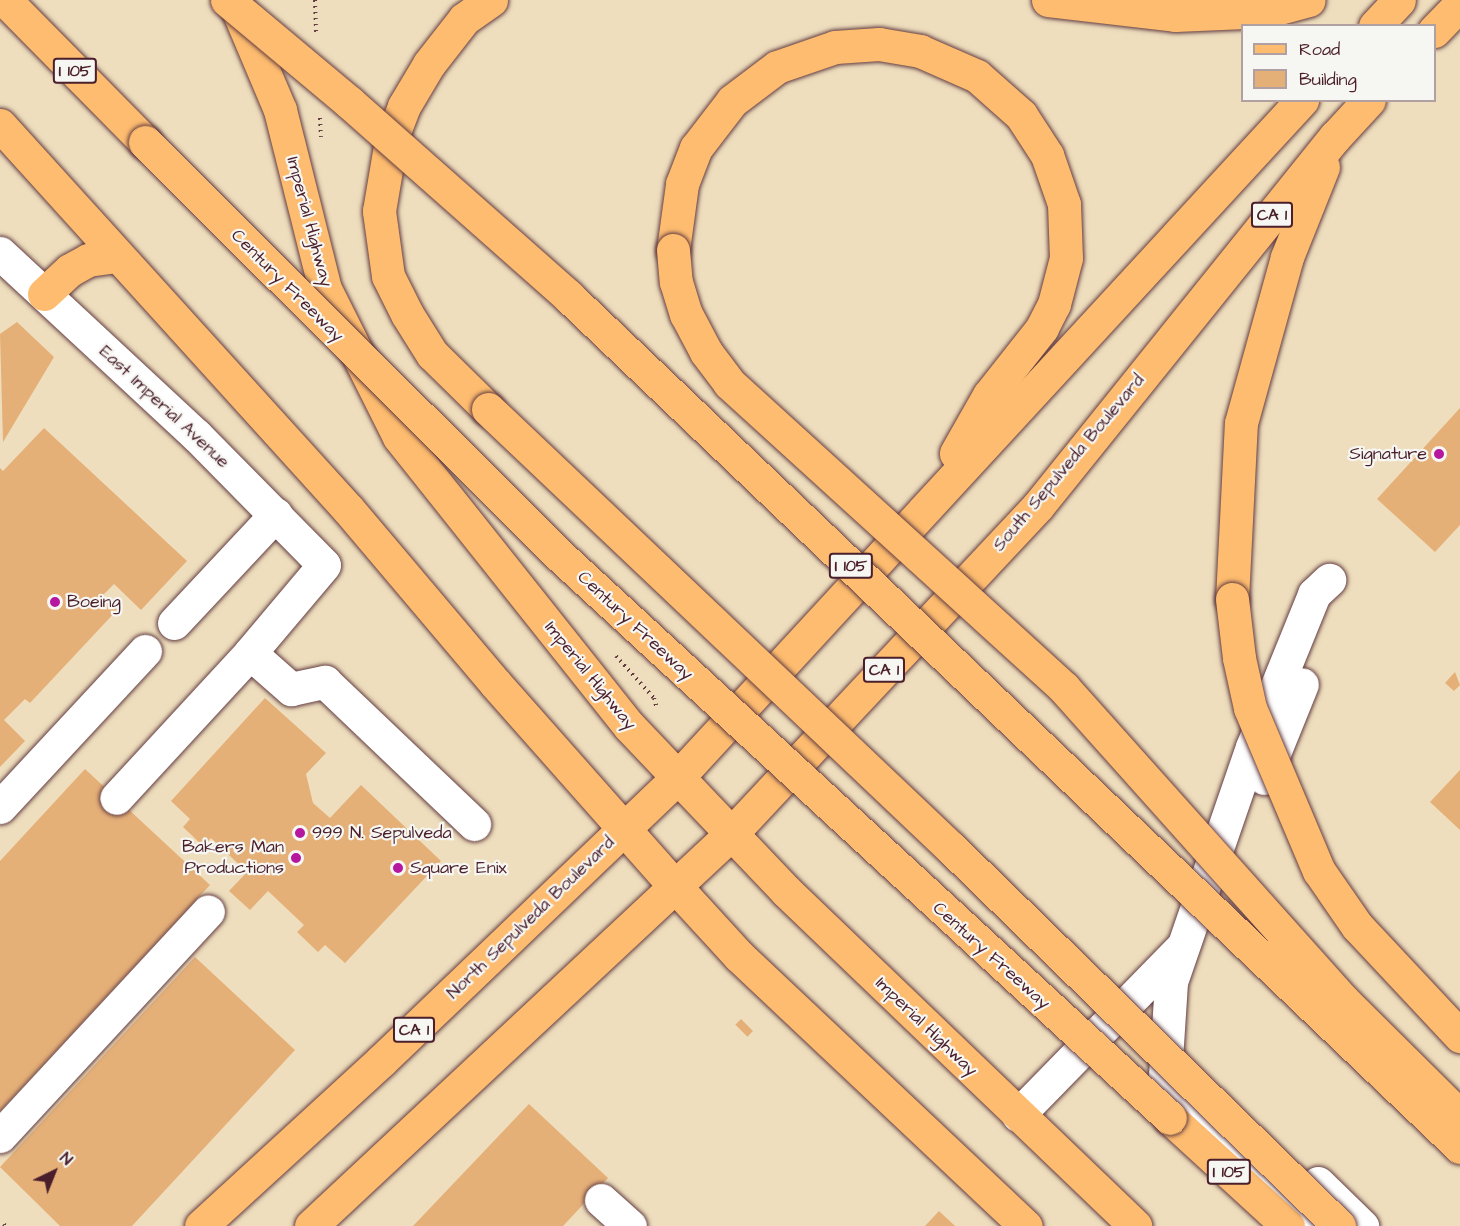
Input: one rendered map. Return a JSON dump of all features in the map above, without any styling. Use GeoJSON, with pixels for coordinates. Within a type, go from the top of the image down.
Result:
{"type":"FeatureCollection","features":[{"type":"Feature","properties":{"kind":"main road","name":"Century Freeway"},"geometry":{"type":"LineString","coordinates":[[5,0],[567,562],[917,889],[1288,1226]]}},
{"type":"Feature","properties":{"kind":"main road","name":"I 105"},"geometry":{"type":"LineString","coordinates":[[227,0],[349,102],[568,296],[1460,1147]]}},
{"type":"Feature","properties":{"kind":"main road","name":"Imperial Highway"},"geometry":{"type":"LineString","coordinates":[[234,0],[280,110],[325,289],[399,437],[629,726],[731,834],[1018,1115],[1135,1226]]}},
{"type":"Feature","properties":{"kind":"main road"},"geometry":{"type":"LineString","coordinates":[[491,0],[464,18],[429,64],[404,106],[391,140],[379,211],[388,276],[407,314],[432,354],[951,848],[1339,1226]]}},
{"type":"Feature","properties":{"kind":"main road"},"geometry":{"type":"LineString","coordinates":[[1048,0],[1175,15],[1268,11],[1309,0]]}},
{"type":"Feature","properties":{"kind":"main road"},"geometry":{"type":"LineString","coordinates":[[1377,24],[1399,0]]}},
{"type":"Feature","properties":{"kind":"main road"},"geometry":{"type":"LineString","coordinates":[[1436,29],[1460,4]]}},
{"type":"Feature","properties":{"kind":"main road"},"geometry":{"type":"LineString","coordinates":[[929,501],[988,395],[1042,328],[1061,283],[1067,230],[1056,176],[1035,134],[1006,100],[963,67],[899,46],[835,47],[786,63],[738,95],[696,148],[682,184],[673,250],[676,282],[686,314],[706,352],[729,382],[1064,688],[1344,1001],[1460,1116]]}},
{"type":"Feature","properties":{"kind":"main road","name":"CA 1"},"geometry":{"type":"LineString","coordinates":[[624,830],[678,777],[929,501],[1300,102]]}},
{"type":"Feature","properties":{"kind":"main road","name":"South Sepulveda Boulevard"},"geometry":{"type":"LineString","coordinates":[[674,885],[731,834],[1038,506],[1335,137],[1367,102]]}},
{"type":"Feature","properties":{"kind":"main road"},"geometry":{"type":"LineString","coordinates":[[0,125],[378,543],[624,830],[739,956],[1026,1226]]}},
{"type":"Feature","properties":{"kind":"main road"},"geometry":{"type":"LineString","coordinates":[[1335,137],[1287,257],[1241,423],[1232,599],[1239,658],[1250,708],[1319,871],[1357,926],[1460,1036]]}},
{"type":"Feature","properties":{"kind":"main road"},"geometry":{"type":"LineString","coordinates":[[44,294],[70,270],[88,260],[117,256]]}},
{"type":"Feature","properties":{"kind":"main road","name":"North Sepulveda Boulevard"},"geometry":{"type":"LineString","coordinates":[[201,1226],[381,1061],[624,830]]}},
{"type":"Feature","properties":{"kind":"main road","name":"CA 1"},"geometry":{"type":"LineString","coordinates":[[311,1226],[674,885]]}},
{"type":"Feature","properties":{"kind":"street","name":"East Imperial Avenue"},"geometry":{"type":"LineString","coordinates":[[0,253],[276,514],[324,565],[250,653]]}},
{"type":"Feature","properties":{"kind":"street"},"geometry":{"type":"LineString","coordinates":[[174,623],[276,514]]}},
{"type":"Feature","properties":{"kind":"street"},"geometry":{"type":"LineString","coordinates":[[1018,1115],[1190,932],[1272,760],[1333,604],[1329,580],[1314,594],[1252,747],[1190,932],[1171,982],[1165,1075],[1177,1096],[1313,1226]]}},
{"type":"Feature","properties":{"kind":"street"},"geometry":{"type":"LineString","coordinates":[[0,807],[145,651]]}},
{"type":"Feature","properties":{"kind":"street"},"geometry":{"type":"LineString","coordinates":[[116,798],[250,653],[291,689],[325,682],[474,824]]}},
{"type":"Feature","properties":{"kind":"street"},"geometry":{"type":"LineString","coordinates":[[0,1137],[208,911]]}},
{"type":"Feature","properties":{"kind":"street"},"geometry":{"type":"LineString","coordinates":[[1170,1021],[1189,1057],[1362,1226]]}},
{"type":"Feature","properties":{"kind":"street"},"geometry":{"type":"LineString","coordinates":[[601,1200],[630,1226]]}},
{"type":"Feature","properties":{"kind":"building"},"geometry":{"type":"Polygon","coordinates":[[[17,322],[54,357],[3,442],[0,334],[17,322]]]}},
{"type":"Feature","properties":{"kind":"building","name":"Signature"},"geometry":{"type":"Polygon","coordinates":[[[1460,408],[1460,525],[1435,552],[1377,499],[1460,408]]]}},
{"type":"Feature","properties":{"kind":"building","name":"Boeing"},"geometry":{"type":"Polygon","coordinates":[[[44,428],[187,561],[141,610],[114,584],[103,595],[118,609],[30,703],[25,699],[4,720],[25,741],[0,767],[0,468],[3,471],[44,428]]]}},
{"type":"Feature","properties":{"kind":"building"},"geometry":{"type":"Polygon","coordinates":[[[1455,672],[1460,685],[1454,691],[1445,683],[1455,672]]]}},
{"type":"Feature","properties":{"kind":"building","name":"999 N. Sepulveda"},"geometry":{"type":"Polygon","coordinates":[[[265,698],[326,753],[306,774],[313,803],[330,818],[361,785],[441,861],[345,963],[325,945],[318,952],[297,932],[304,925],[268,891],[250,910],[229,891],[247,872],[211,838],[203,846],[183,827],[190,819],[171,801],[265,698]]]}},
{"type":"Feature","properties":{"kind":"building"},"geometry":{"type":"Polygon","coordinates":[[[85,769],[210,885],[0,1111],[0,861],[85,769]]]}},
{"type":"Feature","properties":{"kind":"building"},"geometry":{"type":"Polygon","coordinates":[[[1460,770],[1460,830],[1430,802],[1460,770]]]}},
{"type":"Feature","properties":{"kind":"building"},"geometry":{"type":"Polygon","coordinates":[[[195,957],[295,1050],[132,1226],[60,1226],[0,1167],[195,957]]]}},
{"type":"Feature","properties":{"kind":"building"},"geometry":{"type":"Polygon","coordinates":[[[741,1019],[753,1031],[747,1037],[735,1025],[741,1019]]]}},
{"type":"Feature","properties":{"kind":"building"},"geometry":{"type":"Polygon","coordinates":[[[529,1104],[608,1178],[563,1226],[413,1226],[529,1104]]]}},
{"type":"Feature","properties":{"kind":"building"},"geometry":{"type":"Polygon","coordinates":[[[939,1211],[955,1226],[925,1226],[939,1211]]]}},
{"type":"Feature","properties":{"kind":"place","name":"Signature"},"geometry":{"type":"Point","coordinates":[1439,454]}},
{"type":"Feature","properties":{"kind":"place","name":"Boeing"},"geometry":{"type":"Point","coordinates":[55,602]}},
{"type":"Feature","properties":{"kind":"place","name":"999 N. Sepulveda"},"geometry":{"type":"Point","coordinates":[300,833]}},
{"type":"Feature","properties":{"kind":"place","name":"Bakers Man Productions"},"geometry":{"type":"Point","coordinates":[296,858]}},
{"type":"Feature","properties":{"kind":"place","name":"Square Enix"},"geometry":{"type":"Point","coordinates":[398,868]}}]}
